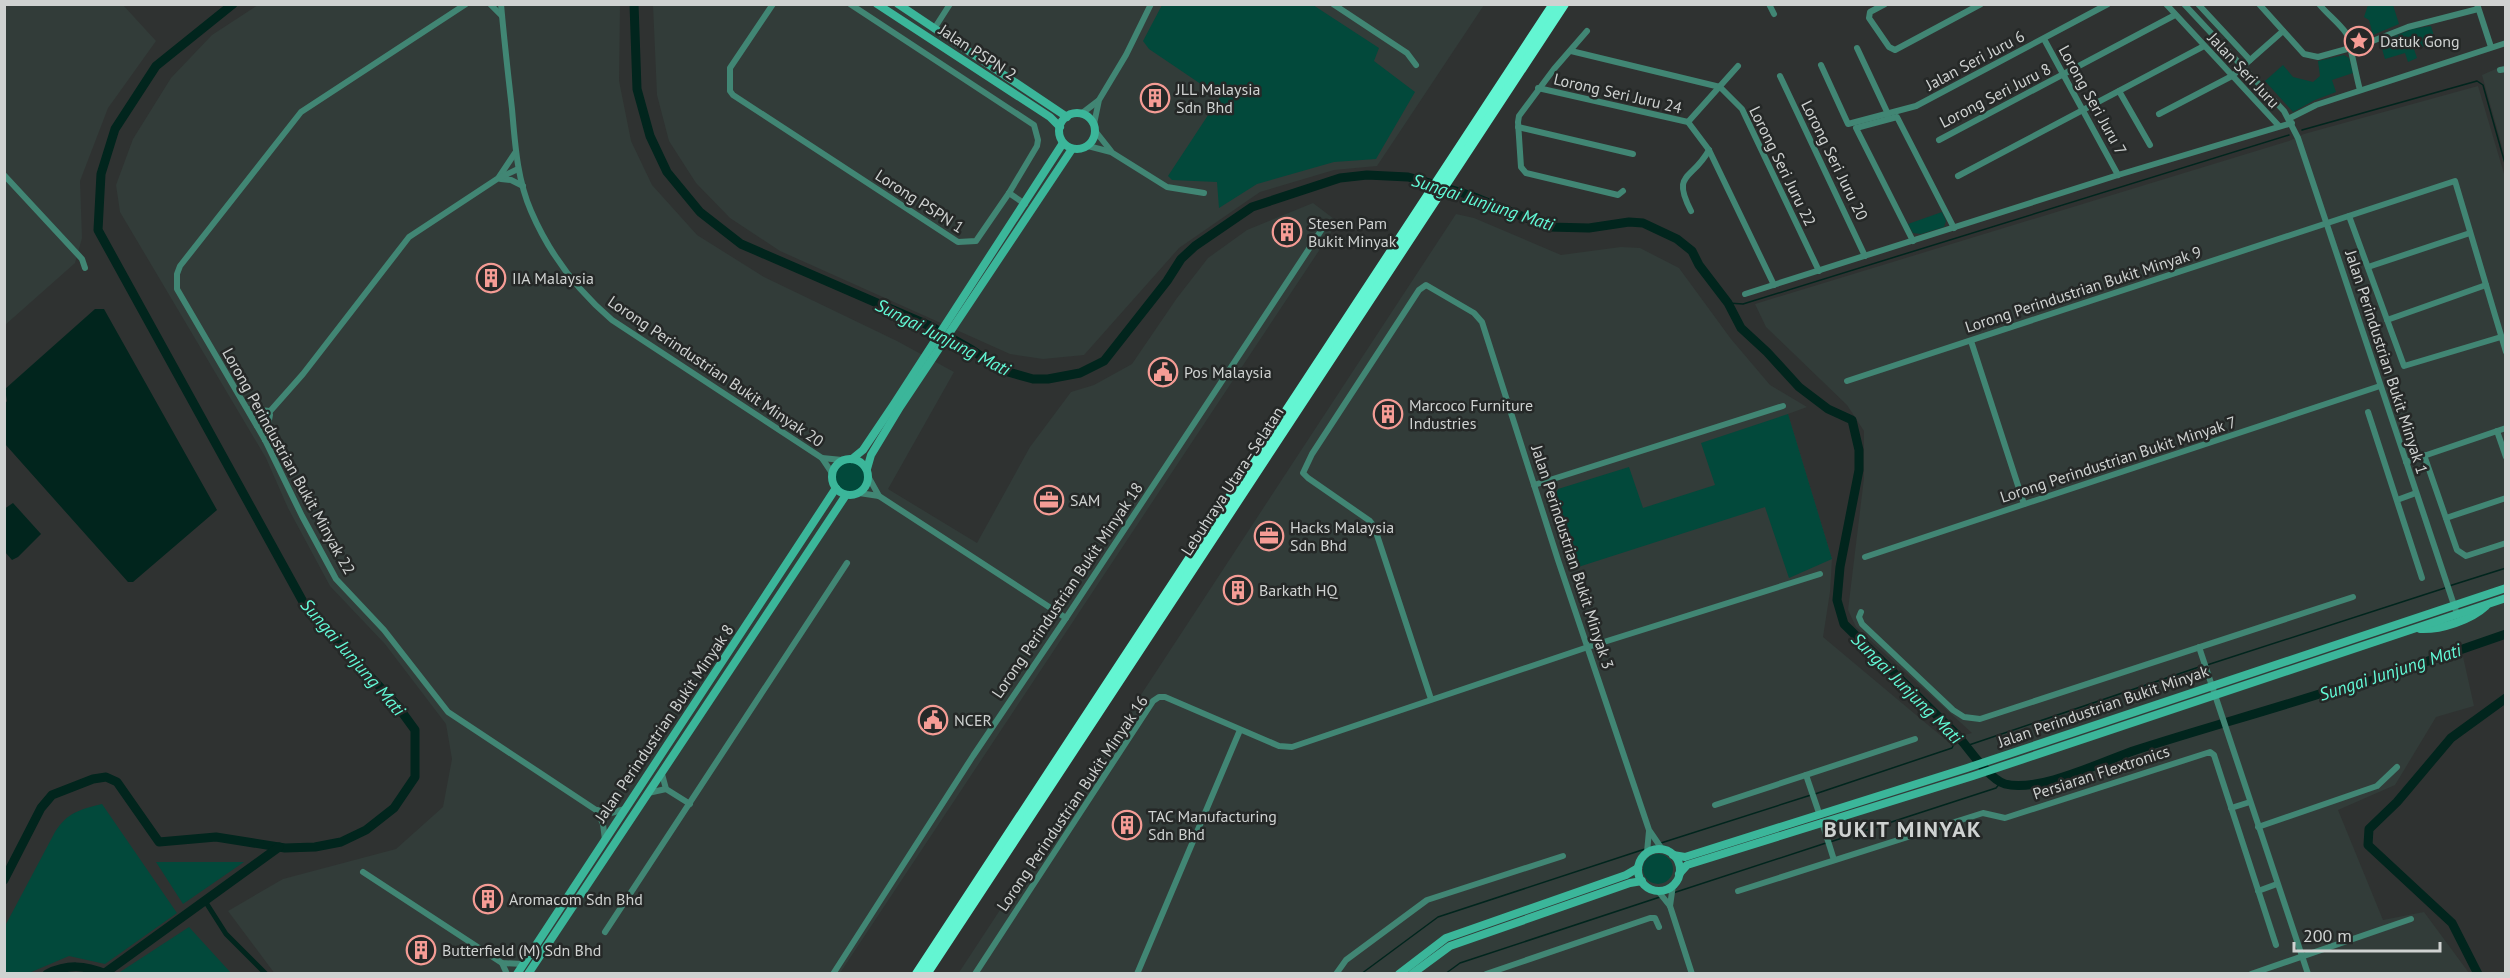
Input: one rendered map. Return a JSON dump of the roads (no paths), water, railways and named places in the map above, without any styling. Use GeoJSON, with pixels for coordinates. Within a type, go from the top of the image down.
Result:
{"type":"FeatureCollection","features":[{"type":"Feature","properties":{"kind":"highway","name":"Lebuhraya Utara–Selatan"},"geometry":{"type":"LineString","coordinates":[[1446,176],[1554,4]]}},
{"type":"Feature","properties":{"kind":"highway","name":"Lebuhraya Utara–Selatan"},"geometry":{"type":"LineString","coordinates":[[917,974],[1446,176],[1564,4]]}},
{"type":"Feature","properties":{"kind":"highway","name":"Lebuhraya Utara–Selatan"},"geometry":{"type":"LineString","coordinates":[[926,974],[1434,194]]}},
{"type":"Feature","properties":{"kind":"street","name":"Lorong Perindustrian Bukit Minyak 22"},"geometry":{"type":"LineString","coordinates":[[466,4],[301,112],[180,266],[176,282],[180,296],[265,440],[336,579],[384,630],[448,712],[596,810]]}},
{"type":"Feature","properties":{"kind":"street"},"geometry":{"type":"LineString","coordinates":[[490,4],[502,17]]}},
{"type":"Feature","properties":{"kind":"street","name":"Lorong Perindustrian Bukit Minyak 20"},"geometry":{"type":"LineString","coordinates":[[501,4],[518,169],[531,211],[566,271],[587,299],[612,320],[822,458]]}},
{"type":"Feature","properties":{"kind":"street","name":"Lorong PSPN 1"},"geometry":{"type":"LineString","coordinates":[[773,4],[728,73],[730,91],[733,95],[958,243],[979,239],[1037,146],[1038,140],[1034,124],[850,4]]}},
{"type":"Feature","properties":{"kind":"street","name":"Jalan PSPN 2"},"geometry":{"type":"LineString","coordinates":[[878,4],[1050,117],[1060,127]]}},
{"type":"Feature","properties":{"kind":"street","name":"Jalan PSPN 2"},"geometry":{"type":"LineString","coordinates":[[898,4],[1067,117]]}},
{"type":"Feature","properties":{"kind":"street"},"geometry":{"type":"LineString","coordinates":[[934,29],[950,4]]}},
{"type":"Feature","properties":{"kind":"street"},"geometry":{"type":"LineString","coordinates":[[1099,100],[1095,128],[1088,146],[1083,149],[1071,149],[1063,143],[1060,127],[1067,117],[1081,114],[1099,100],[1126,55],[1151,4]]}},
{"type":"Feature","properties":{"kind":"street"},"geometry":{"type":"LineString","coordinates":[[1333,4],[1407,53],[1416,65]]}},
{"type":"Feature","properties":{"kind":"street"},"geometry":{"type":"LineString","coordinates":[[1769,4],[1774,14]]}},
{"type":"Feature","properties":{"kind":"street"},"geometry":{"type":"LineString","coordinates":[[1885,4],[1870,12],[1869,18],[1888,47],[1895,50],[1982,4]]}},
{"type":"Feature","properties":{"kind":"street","name":"Jalan Seri Juru 6"},"geometry":{"type":"LineString","coordinates":[[1821,66],[1848,124],[1916,106],[2108,4]]}},
{"type":"Feature","properties":{"kind":"street","name":"Jalan Seri Juru"},"geometry":{"type":"LineString","coordinates":[[2166,4],[2279,126]]}},
{"type":"Feature","properties":{"kind":"street"},"geometry":{"type":"LineString","coordinates":[[2184,4],[2291,121]]}},
{"type":"Feature","properties":{"kind":"street"},"geometry":{"type":"LineString","coordinates":[[2198,4],[2250,60]]}},
{"type":"Feature","properties":{"kind":"street"},"geometry":{"type":"LineString","coordinates":[[2259,4],[2308,56],[2318,57],[2349,49],[2408,27],[2479,6],[2491,47]]}},
{"type":"Feature","properties":{"kind":"street"},"geometry":{"type":"LineString","coordinates":[[2319,4],[2346,33],[2360,90]]}},
{"type":"Feature","properties":{"kind":"street","name":"Lorong Seri Juru 8"},"geometry":{"type":"LineString","coordinates":[[1939,140],[2175,15]]}},
{"type":"Feature","properties":{"kind":"street"},"geometry":{"type":"LineString","coordinates":[[1587,31],[1539,88],[1519,116],[1521,167],[1524,172],[1618,195],[1623,191]]}},
{"type":"Feature","properties":{"kind":"street"},"geometry":{"type":"LineString","coordinates":[[2159,114],[2232,76],[2283,31]]}},
{"type":"Feature","properties":{"kind":"street"},"geometry":{"type":"LineString","coordinates":[[917,48],[925,35]]}},
{"type":"Feature","properties":{"kind":"street","name":"Lorong Seri Juru 7"},"geometry":{"type":"LineString","coordinates":[[2044,39],[2118,175]]}},
{"type":"Feature","properties":{"kind":"street"},"geometry":{"type":"LineString","coordinates":[[1745,294],[2279,126],[2316,105],[2505,43]]}},
{"type":"Feature","properties":{"kind":"street"},"geometry":{"type":"LineString","coordinates":[[1958,176],[2204,46]]}},
{"type":"Feature","properties":{"kind":"street"},"geometry":{"type":"LineString","coordinates":[[1857,48],[1888,114]]}},
{"type":"Feature","properties":{"kind":"street"},"geometry":{"type":"LineString","coordinates":[[1571,51],[1720,87]]}},
{"type":"Feature","properties":{"kind":"street"},"geometry":{"type":"LineString","coordinates":[[1688,122],[1738,66]]}},
{"type":"Feature","properties":{"kind":"street","name":"Lorong Seri Juru 20"},"geometry":{"type":"LineString","coordinates":[[1780,76],[1865,256]]}},
{"type":"Feature","properties":{"kind":"street","name":"Lorong Seri Juru 22"},"geometry":{"type":"LineString","coordinates":[[1720,87],[1742,109],[1819,270]]}},
{"type":"Feature","properties":{"kind":"street","name":"Lorong Seri Juru 24"},"geometry":{"type":"LineString","coordinates":[[1539,88],[1688,122],[1709,150],[1774,285]]}},
{"type":"Feature","properties":{"kind":"street"},"geometry":{"type":"LineString","coordinates":[[2119,91],[2150,145]]}},
{"type":"Feature","properties":{"kind":"street"},"geometry":{"type":"LineString","coordinates":[[1081,114],[1095,128],[1111,152]]}},
{"type":"Feature","properties":{"kind":"street"},"geometry":{"type":"LineString","coordinates":[[1912,241],[1856,128],[1897,117],[1953,228]]}},
{"type":"Feature","properties":{"kind":"street","name":"Jalan Perindustrian Bukit Minyak 1"},"geometry":{"type":"LineString","coordinates":[[2291,121],[2457,614]]}},
{"type":"Feature","properties":{"kind":"street"},"geometry":{"type":"LineString","coordinates":[[1518,127],[1633,154]]}},
{"type":"Feature","properties":{"kind":"street"},"geometry":{"type":"LineString","coordinates":[[955,318],[1063,143]]}},
{"type":"Feature","properties":{"kind":"street"},"geometry":{"type":"LineString","coordinates":[[1088,146],[1111,152],[1167,188],[1204,193]]}},
{"type":"Feature","properties":{"kind":"street"},"geometry":{"type":"LineString","coordinates":[[832,473],[863,450],[1071,149]]}},
{"type":"Feature","properties":{"kind":"street"},"geometry":{"type":"LineString","coordinates":[[1691,211],[1681,192],[1682,184],[1709,150]]}},
{"type":"Feature","properties":{"kind":"street"},"geometry":{"type":"LineString","coordinates":[[497,179],[516,152]]}},
{"type":"Feature","properties":{"kind":"street"},"geometry":{"type":"LineString","coordinates":[[257,426],[409,237],[497,179],[518,169]]}},
{"type":"Feature","properties":{"kind":"street"},"geometry":{"type":"LineString","coordinates":[[4,175],[82,259],[85,268]]}},
{"type":"Feature","properties":{"kind":"street"},"geometry":{"type":"LineString","coordinates":[[497,179],[511,180],[523,186]]}},
{"type":"Feature","properties":{"kind":"street","name":"Lorong Perindustrian Bukit Minyak 9"},"geometry":{"type":"LineString","coordinates":[[1847,381],[2455,181],[2470,233]]}},
{"type":"Feature","properties":{"kind":"street"},"geometry":{"type":"LineString","coordinates":[[1009,193],[1025,204]]}},
{"type":"Feature","properties":{"kind":"street"},"geometry":{"type":"LineString","coordinates":[[2349,216],[2404,366],[2501,337]]}},
{"type":"Feature","properties":{"kind":"street","name":"Lorong Perindustrian Bukit Minyak 18"},"geometry":{"type":"LineString","coordinates":[[833,974],[973,756],[1326,223]]}},
{"type":"Feature","properties":{"kind":"street"},"geometry":{"type":"LineString","coordinates":[[2368,267],[2470,233],[2505,352]]}},
{"type":"Feature","properties":{"kind":"street","name":"Jalan Perindustrian Bukit Minyak 3"},"geometry":{"type":"LineString","coordinates":[[1372,366],[1419,290],[1425,285],[1435,288],[1480,318],[1649,830],[1659,846]]}},
{"type":"Feature","properties":{"kind":"street"},"geometry":{"type":"LineString","coordinates":[[2387,320],[2486,285]]}},
{"type":"Feature","properties":{"kind":"street"},"geometry":{"type":"LineString","coordinates":[[1971,341],[2024,504]]}},
{"type":"Feature","properties":{"kind":"street"},"geometry":{"type":"LineString","coordinates":[[859,493],[864,489],[871,455],[938,343]]}},
{"type":"Feature","properties":{"kind":"street"},"geometry":{"type":"LineString","coordinates":[[1379,371],[1372,366],[1312,454],[1303,472],[1308,478],[1370,520],[1374,526],[1431,699]]}},
{"type":"Feature","properties":{"kind":"street","name":"Lorong Perindustrian Bukit Minyak 7"},"geometry":{"type":"LineString","coordinates":[[1865,557],[2380,386]]}},
{"type":"Feature","properties":{"kind":"street"},"geometry":{"type":"LineString","coordinates":[[1534,485],[1783,406]]}},
{"type":"Feature","properties":{"kind":"street"},"geometry":{"type":"LineString","coordinates":[[248,409],[271,411]]}},
{"type":"Feature","properties":{"kind":"street"},"geometry":{"type":"LineString","coordinates":[[265,440],[271,411]]}},
{"type":"Feature","properties":{"kind":"street","name":"Jalan Perindustrian Bukit Minyak 1"},"geometry":{"type":"LineString","coordinates":[[2368,411],[2422,578]]}},
{"type":"Feature","properties":{"kind":"street"},"geometry":{"type":"LineString","coordinates":[[2406,462],[2505,428]]}},
{"type":"Feature","properties":{"kind":"street"},"geometry":{"type":"LineString","coordinates":[[2497,431],[2505,457]]}},
{"type":"Feature","properties":{"kind":"street"},"geometry":{"type":"LineString","coordinates":[[2424,456],[2457,550],[2466,556],[2505,543]]}},
{"type":"Feature","properties":{"kind":"street"},"geometry":{"type":"LineString","coordinates":[[822,458],[861,462],[879,496]]}},
{"type":"Feature","properties":{"kind":"street"},"geometry":{"type":"LineString","coordinates":[[822,458],[832,473],[836,488],[846,495],[859,493],[879,496],[1066,618]]}},
{"type":"Feature","properties":{"kind":"street","name":"Jalan Perindustrian Bukit Minyak 8"},"geometry":{"type":"LineString","coordinates":[[518,973],[836,488]]}},
{"type":"Feature","properties":{"kind":"street"},"geometry":{"type":"LineString","coordinates":[[2397,500],[2416,494]]}},
{"type":"Feature","properties":{"kind":"street","name":"Jalan Perindustrian Bukit Minyak 8"},"geometry":{"type":"LineString","coordinates":[[528,974],[846,495]]}},
{"type":"Feature","properties":{"kind":"street"},"geometry":{"type":"LineString","coordinates":[[2446,518],[2505,498]]}},
{"type":"Feature","properties":{"kind":"street"},"geometry":{"type":"LineString","coordinates":[[605,932],[847,563]]}},
{"type":"Feature","properties":{"kind":"street","name":"Lorong Perindustrian Bukit Minyak 16"},"geometry":{"type":"LineString","coordinates":[[975,974],[1153,702],[1159,697],[1165,697],[1279,746],[1288,747],[1588,647],[1820,574]]}},
{"type":"Feature","properties":{"kind":"street","name":"Jalan Perindustrian Bukit Minyak"},"geometry":{"type":"LineString","coordinates":[[1679,874],[1687,865],[1820,818],[2505,588]]}},
{"type":"Feature","properties":{"kind":"street","name":"Jalan Perindustrian Bukit Minyak"},"geometry":{"type":"LineString","coordinates":[[1861,612],[1859,616],[1862,624],[1953,710],[1964,717],[1980,719],[2353,597]]}},
{"type":"Feature","properties":{"kind":"street","name":"Jalan Perindustrian Bukit Minyak"},"geometry":{"type":"LineString","coordinates":[[1674,855],[1685,857],[1973,776],[2505,598]]}},
{"type":"Feature","properties":{"kind":"street"},"geometry":{"type":"LineString","coordinates":[[2414,629],[2437,628],[2478,614],[2488,604]]}},
{"type":"Feature","properties":{"kind":"street"},"geometry":{"type":"LineString","coordinates":[[2199,647],[2308,974]]}},
{"type":"Feature","properties":{"kind":"street"},"geometry":{"type":"LineString","coordinates":[[1137,974],[1240,730]]}},
{"type":"Feature","properties":{"kind":"street"},"geometry":{"type":"LineString","coordinates":[[1715,805],[1915,739]]}},
{"type":"Feature","properties":{"kind":"street","name":"Persiaran Flextronics"},"geometry":{"type":"LineString","coordinates":[[1834,860],[1983,813],[1990,813],[2001,818],[2212,754],[2276,945]]}},
{"type":"Feature","properties":{"kind":"street"},"geometry":{"type":"LineString","coordinates":[[2259,827],[2377,786],[2397,767]]}},
{"type":"Feature","properties":{"kind":"street"},"geometry":{"type":"LineString","coordinates":[[662,774],[666,789],[690,804]]}},
{"type":"Feature","properties":{"kind":"street"},"geometry":{"type":"LineString","coordinates":[[1738,891],[1834,860],[1806,775]]}},
{"type":"Feature","properties":{"kind":"street"},"geometry":{"type":"LineString","coordinates":[[648,794],[666,789]]}},
{"type":"Feature","properties":{"kind":"street"},"geometry":{"type":"LineString","coordinates":[[2231,808],[2250,802]]}},
{"type":"Feature","properties":{"kind":"street"},"geometry":{"type":"LineString","coordinates":[[596,810],[611,813],[625,809]]}},
{"type":"Feature","properties":{"kind":"street"},"geometry":{"type":"LineString","coordinates":[[596,810],[603,824],[605,840]]}},
{"type":"Feature","properties":{"kind":"street"},"geometry":{"type":"LineString","coordinates":[[1649,830],[1647,850],[1638,868],[1646,886],[1661,894],[1670,906],[1692,974]]}},
{"type":"Feature","properties":{"kind":"street"},"geometry":{"type":"LineString","coordinates":[[1647,850],[1659,846],[1674,855],[1679,867],[1670,906]]}},
{"type":"Feature","properties":{"kind":"street"},"geometry":{"type":"LineString","coordinates":[[1336,974],[1346,960],[1427,900],[1563,856]]}},
{"type":"Feature","properties":{"kind":"street"},"geometry":{"type":"LineString","coordinates":[[1399,974],[1446,938],[1626,875],[1638,868]]}},
{"type":"Feature","properties":{"kind":"street"},"geometry":{"type":"LineString","coordinates":[[363,872],[502,963],[523,964]]}},
{"type":"Feature","properties":{"kind":"street"},"geometry":{"type":"LineString","coordinates":[[1412,974],[1450,946],[1642,881]]}},
{"type":"Feature","properties":{"kind":"street"},"geometry":{"type":"LineString","coordinates":[[2258,891],[2277,884]]}},
{"type":"Feature","properties":{"kind":"street"},"geometry":{"type":"LineString","coordinates":[[1661,894],[1672,890]]}},
{"type":"Feature","properties":{"kind":"street"},"geometry":{"type":"LineString","coordinates":[[1486,974],[1652,917],[1657,920],[1659,927]]}},
{"type":"Feature","properties":{"kind":"street"},"geometry":{"type":"LineString","coordinates":[[2251,974],[2411,920]]}},
{"type":"Feature","properties":{"kind":"street"},"geometry":{"type":"LineString","coordinates":[[538,974],[539,956]]}},
{"type":"Feature","properties":{"kind":"street"},"geometry":{"type":"LineString","coordinates":[[502,963],[507,974]]}},
{"type":"Feature","properties":{"kind":"waterway","name":"Sungai Junjung Mati"},"geometry":{"type":"LineString","coordinates":[[4,880],[41,808],[52,795],[93,779],[106,777],[117,782],[159,842],[216,837],[285,848],[315,847],[341,842],[366,830],[394,808],[415,777],[415,730],[396,704],[307,609],[98,230],[101,174],[115,129],[156,66],[233,4]]}},
{"type":"Feature","properties":{"kind":"waterway","name":"Sungai Junjung Mati"},"geometry":{"type":"LineString","coordinates":[[634,4],[637,89],[650,136],[667,172],[700,212],[741,244],[930,326],[1001,370],[1033,379],[1048,379],[1080,373],[1104,361],[1167,281],[1181,259],[1195,246],[1252,207],[1340,178],[1367,175],[1408,177],[1469,195],[1549,227],[1589,228],[1629,222],[1643,223],[1677,239],[1692,251],[1699,265],[1728,303],[1741,328],[1799,387],[1828,409],[1852,420],[1859,450],[1859,470],[1840,567],[1837,600],[1844,624],[1958,736],[1986,770],[2005,784],[2019,786],[2053,780],[2160,742],[2332,690],[2339,691],[2356,686],[2506,634]]}},
{"type":"Feature","properties":{"kind":"waterway"},"geometry":{"type":"LineString","coordinates":[[2302,130],[2477,81],[2483,85],[2506,167]]}},
{"type":"Feature","properties":{"kind":"waterway"},"geometry":{"type":"LineString","coordinates":[[1728,303],[1743,304],[2289,135]]}},
{"type":"Feature","properties":{"kind":"waterway"},"geometry":{"type":"LineString","coordinates":[[2449,586],[2506,568]]}},
{"type":"Feature","properties":{"kind":"waterway"},"geometry":{"type":"LineString","coordinates":[[2207,665],[2445,588]]}},
{"type":"Feature","properties":{"kind":"waterway"},"geometry":{"type":"LineString","coordinates":[[1966,746],[2202,666]]}},
{"type":"Feature","properties":{"kind":"waterway"},"geometry":{"type":"LineString","coordinates":[[2478,974],[2452,923],[2368,845],[2369,829],[2397,802],[2451,738],[2506,698]]}},
{"type":"Feature","properties":{"kind":"waterway"},"geometry":{"type":"LineString","coordinates":[[1815,794],[1952,748],[1958,736]]}},
{"type":"Feature","properties":{"kind":"waterway"},"geometry":{"type":"LineString","coordinates":[[1830,842],[1996,788],[2001,782]]}},
{"type":"Feature","properties":{"kind":"waterway"},"geometry":{"type":"LineString","coordinates":[[1661,843],[1811,795]]}},
{"type":"Feature","properties":{"kind":"waterway"},"geometry":{"type":"LineString","coordinates":[[1673,893],[1826,843]]}},
{"type":"Feature","properties":{"kind":"waterway"},"geometry":{"type":"LineString","coordinates":[[105,973],[279,847]]}},
{"type":"Feature","properties":{"kind":"waterway"},"geometry":{"type":"LineString","coordinates":[[1361,974],[1438,917],[1645,849]]}},
{"type":"Feature","properties":{"kind":"waterway"},"geometry":{"type":"LineString","coordinates":[[1445,974],[1460,963],[1660,897]]}},
{"type":"Feature","properties":{"kind":"waterway"},"geometry":{"type":"LineString","coordinates":[[205,901],[226,934],[266,974]]}},
{"type":"Feature","properties":{"kind":"waterway"},"geometry":{"type":"LineString","coordinates":[[47,974],[69,967],[91,969],[106,974]]}},
{"type":"Feature","properties":{"kind":"place","name":"Datuk Gong"},"geometry":{"type":"Point","coordinates":[2359,41]}},
{"type":"Feature","properties":{"kind":"place","name":"JLL Malaysia Sdn Bhd"},"geometry":{"type":"Point","coordinates":[1155,98]}},
{"type":"Feature","properties":{"kind":"place","name":"Stesen Pam Bukit Minyak"},"geometry":{"type":"Point","coordinates":[1287,232]}},
{"type":"Feature","properties":{"kind":"place","name":"IIA Malaysia"},"geometry":{"type":"Point","coordinates":[491,278]}},
{"type":"Feature","properties":{"kind":"place","name":"Pos Malaysia"},"geometry":{"type":"Point","coordinates":[1163,372]}},
{"type":"Feature","properties":{"kind":"place","name":"Marcoco Furniture Industries"},"geometry":{"type":"Point","coordinates":[1388,414]}},
{"type":"Feature","properties":{"kind":"place","name":"SAM"},"geometry":{"type":"Point","coordinates":[1049,500]}},
{"type":"Feature","properties":{"kind":"place","name":"Hacks Malaysia Sdn Bhd"},"geometry":{"type":"Point","coordinates":[1269,536]}},
{"type":"Feature","properties":{"kind":"place","name":"Barkath HQ"},"geometry":{"type":"Point","coordinates":[1238,590]}},
{"type":"Feature","properties":{"kind":"place","name":"NCER"},"geometry":{"type":"Point","coordinates":[933,720]}},
{"type":"Feature","properties":{"kind":"place","name":"TAC Manufacturing Sdn Bhd"},"geometry":{"type":"Point","coordinates":[1127,825]}},
{"type":"Feature","properties":{"kind":"place","name":"Aromacom Sdn Bhd"},"geometry":{"type":"Point","coordinates":[488,899]}},
{"type":"Feature","properties":{"kind":"place","name":"Butterfield (M) Sdn Bhd"},"geometry":{"type":"Point","coordinates":[421,950]}},
{"type":"Feature","properties":{"kind":"district","name":"BUKIT MINYAK"},"geometry":{"type":"Point","coordinates":[1903,829]}}]}
